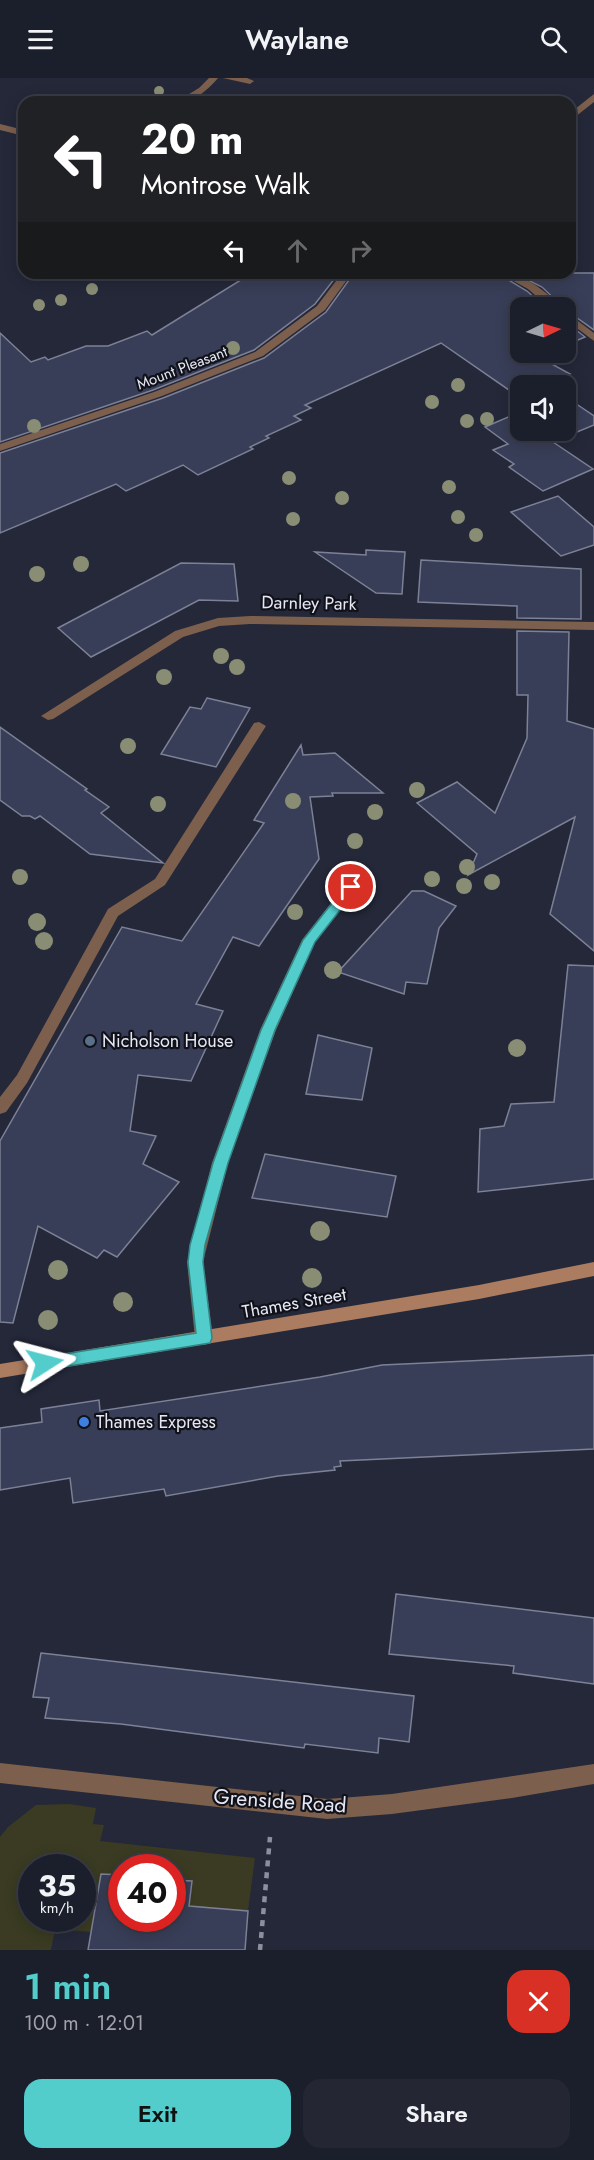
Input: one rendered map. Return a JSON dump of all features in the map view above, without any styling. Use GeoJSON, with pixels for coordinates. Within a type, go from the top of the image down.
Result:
{"type":"FeatureCollection","features":[{"type":"Feature","properties":{"kind":"street"},"geometry":{"type":"LineString","coordinates":[[192,96],[202,90],[214,78]]}},
{"type":"Feature","properties":{"kind":"street"},"geometry":{"type":"LineString","coordinates":[[227,78],[250,81]]}},
{"type":"Feature","properties":{"kind":"street"},"geometry":{"type":"LineString","coordinates":[[576,113],[594,97]]}},
{"type":"Feature","properties":{"kind":"street"},"geometry":{"type":"LineString","coordinates":[[0,127],[18,132]]}},
{"type":"Feature","properties":{"kind":"street","name":"Mount Pleasant"},"geometry":{"type":"LineString","coordinates":[[0,448],[158,394],[259,354],[321,308],[343,279]]}},
{"type":"Feature","properties":{"kind":"street"},"geometry":{"type":"LineString","coordinates":[[516,279],[532,287],[544,297]]}},
{"type":"Feature","properties":{"kind":"street"},"geometry":{"type":"LineString","coordinates":[[576,323],[594,338]]}},
{"type":"Feature","properties":{"kind":"street","name":"Darnley Park"},"geometry":{"type":"LineString","coordinates":[[48,716],[179,634],[218,622],[250,620],[594,626]]}},
{"type":"Feature","properties":{"kind":"street"},"geometry":{"type":"LineString","coordinates":[[0,1108],[22,1079],[113,913],[160,882],[259,726]]}},
{"type":"Feature","properties":{"kind":"street"},"geometry":{"type":"LineString","coordinates":[[204,1338],[195,1262],[220,1163],[268,1030],[309,940],[351,887]]}},
{"type":"Feature","properties":{"kind":"street","name":"Thames Street"},"geometry":{"type":"LineString","coordinates":[[0,1371],[479,1292],[594,1269]]}},
{"type":"Feature","properties":{"kind":"street","name":"Grenside Road"},"geometry":{"type":"LineString","coordinates":[[0,1773],[327,1809],[392,1804],[512,1788],[594,1774]]}},
{"type":"Feature","properties":{"kind":"path"},"geometry":{"type":"LineString","coordinates":[[260,1950],[273,1804]]}},
{"type":"Feature","properties":{"kind":"green space"},"geometry":{"type":"Polygon","coordinates":[[[69,1804],[96,1808],[93,1824],[104,1825],[100,1841],[255,1858],[248,1911],[189,1906],[192,1882],[186,1881],[186,1854],[108,1854],[108,1874],[101,1874],[96,1903],[96,1854],[18,1854],[18,1932],[54,1932],[51,1950],[0,1950],[0,1837],[8,1827],[36,1805],[69,1804]]]}},
{"type":"Feature","properties":{"kind":"building"},"geometry":{"type":"Polygon","coordinates":[[[576,273],[594,273],[594,330],[576,317],[576,297],[552,297],[542,287],[526,279],[576,279],[576,273]]]}},
{"type":"Feature","properties":{"kind":"building"},"geometry":{"type":"Polygon","coordinates":[[[242,279],[334,279],[315,304],[254,350],[153,390],[0,442],[0,333],[31,362],[45,357],[48,360],[86,346],[108,346],[147,331],[152,335],[242,279]]]}},
{"type":"Feature","properties":{"kind":"building"},"geometry":{"type":"Polygon","coordinates":[[[350,279],[507,279],[534,297],[510,297],[510,363],[550,363],[570,374],[510,375],[510,391],[441,343],[305,405],[311,408],[294,416],[301,420],[266,436],[269,438],[250,447],[253,449],[198,475],[183,465],[126,491],[116,484],[0,533],[0,453],[163,398],[264,358],[326,312],[350,279]]]}},
{"type":"Feature","properties":{"kind":"building"},"geometry":{"type":"Polygon","coordinates":[[[576,330],[585,337],[576,341],[576,330]]]}},
{"type":"Feature","properties":{"kind":"building"},"geometry":{"type":"Polygon","coordinates":[[[576,404],[594,416],[594,425],[576,432],[576,404]]]}},
{"type":"Feature","properties":{"kind":"building"},"geometry":{"type":"Polygon","coordinates":[[[510,416],[510,441],[555,441],[553,442],[593,469],[543,491],[509,467],[514,464],[493,450],[508,444],[485,427],[510,416]]]}},
{"type":"Feature","properties":{"kind":"building"},"geometry":{"type":"Polygon","coordinates":[[[558,496],[594,527],[594,545],[561,556],[511,512],[558,496]]]}},
{"type":"Feature","properties":{"kind":"building"},"geometry":{"type":"Polygon","coordinates":[[[366,550],[405,552],[402,594],[376,593],[315,552],[366,555],[366,550]]]}},
{"type":"Feature","properties":{"kind":"building"},"geometry":{"type":"Polygon","coordinates":[[[421,560],[581,569],[581,619],[517,618],[517,606],[418,602],[421,560]]]}},
{"type":"Feature","properties":{"kind":"building"},"geometry":{"type":"Polygon","coordinates":[[[181,563],[234,564],[238,601],[199,600],[91,657],[58,628],[181,563]]]}},
{"type":"Feature","properties":{"kind":"building"},"geometry":{"type":"Polygon","coordinates":[[[517,631],[569,632],[567,721],[594,729],[594,951],[550,914],[575,817],[468,875],[477,854],[417,803],[457,782],[495,813],[527,738],[528,695],[517,695],[517,631]]]}},
{"type":"Feature","properties":{"kind":"building"},"geometry":{"type":"Polygon","coordinates":[[[207,698],[250,708],[216,767],[161,754],[190,707],[201,709],[207,698]]]}},
{"type":"Feature","properties":{"kind":"building"},"geometry":{"type":"Polygon","coordinates":[[[0,727],[109,807],[101,813],[163,863],[90,854],[40,816],[35,819],[22,816],[0,800],[0,727]]]}},
{"type":"Feature","properties":{"kind":"building"},"geometry":{"type":"Polygon","coordinates":[[[301,745],[303,755],[335,753],[383,793],[332,793],[333,796],[310,797],[319,859],[259,946],[233,937],[196,1004],[223,1011],[191,1081],[138,1075],[130,1131],[156,1136],[143,1164],[179,1182],[117,1257],[104,1250],[97,1258],[38,1226],[13,1323],[0,1322],[0,1141],[122,927],[182,941],[264,823],[254,820],[301,745]]]}},
{"type":"Feature","properties":{"kind":"building"},"geometry":{"type":"Polygon","coordinates":[[[412,891],[424,891],[456,906],[439,928],[427,984],[406,982],[404,994],[338,972],[412,891]]]}},
{"type":"Feature","properties":{"kind":"building"},"geometry":{"type":"Polygon","coordinates":[[[568,965],[594,966],[594,1179],[478,1192],[480,1129],[504,1126],[511,1104],[554,1102],[568,965]]]}},
{"type":"Feature","properties":{"kind":"building"},"geometry":{"type":"Polygon","coordinates":[[[318,1035],[372,1048],[362,1100],[306,1094],[318,1035]]]}},
{"type":"Feature","properties":{"kind":"building"},"geometry":{"type":"Polygon","coordinates":[[[265,1154],[396,1176],[387,1217],[252,1198],[265,1154]]]}},
{"type":"Feature","properties":{"kind":"building"},"geometry":{"type":"Polygon","coordinates":[[[594,1355],[594,1449],[340,1461],[341,1466],[334,1467],[335,1470],[278,1476],[166,1496],[164,1489],[73,1503],[70,1478],[0,1490],[0,1428],[42,1422],[41,1409],[99,1400],[100,1411],[320,1377],[382,1365],[594,1355]]]}},
{"type":"Feature","properties":{"kind":"building"},"geometry":{"type":"Polygon","coordinates":[[[396,1594],[594,1618],[594,1684],[513,1673],[514,1666],[389,1654],[396,1594]]]}},
{"type":"Feature","properties":{"kind":"building"},"geometry":{"type":"Polygon","coordinates":[[[41,1653],[414,1696],[409,1742],[379,1738],[378,1753],[305,1744],[304,1748],[121,1724],[45,1718],[49,1698],[33,1697],[41,1653]]]}},
{"type":"Feature","properties":{"kind":"building"},"geometry":{"type":"Polygon","coordinates":[[[101,1874],[108,1874],[108,1932],[186,1932],[186,1881],[192,1881],[189,1906],[248,1911],[245,1950],[88,1950],[91,1932],[96,1932],[96,1903],[101,1874]]]}},
{"type":"Feature","properties":{"kind":"place","name":"Nicholson House"},"geometry":{"type":"Point","coordinates":[90,1041]}},
{"type":"Feature","properties":{"kind":"place","name":"Thames Express"},"geometry":{"type":"Point","coordinates":[84,1422]}},
{"type":"Feature","properties":{"kind":"route"},"geometry":{"type":"LineString","coordinates":[[45,1363],[204,1338],[195,1262],[220,1163],[268,1030],[309,940],[351,887]]}}]}
